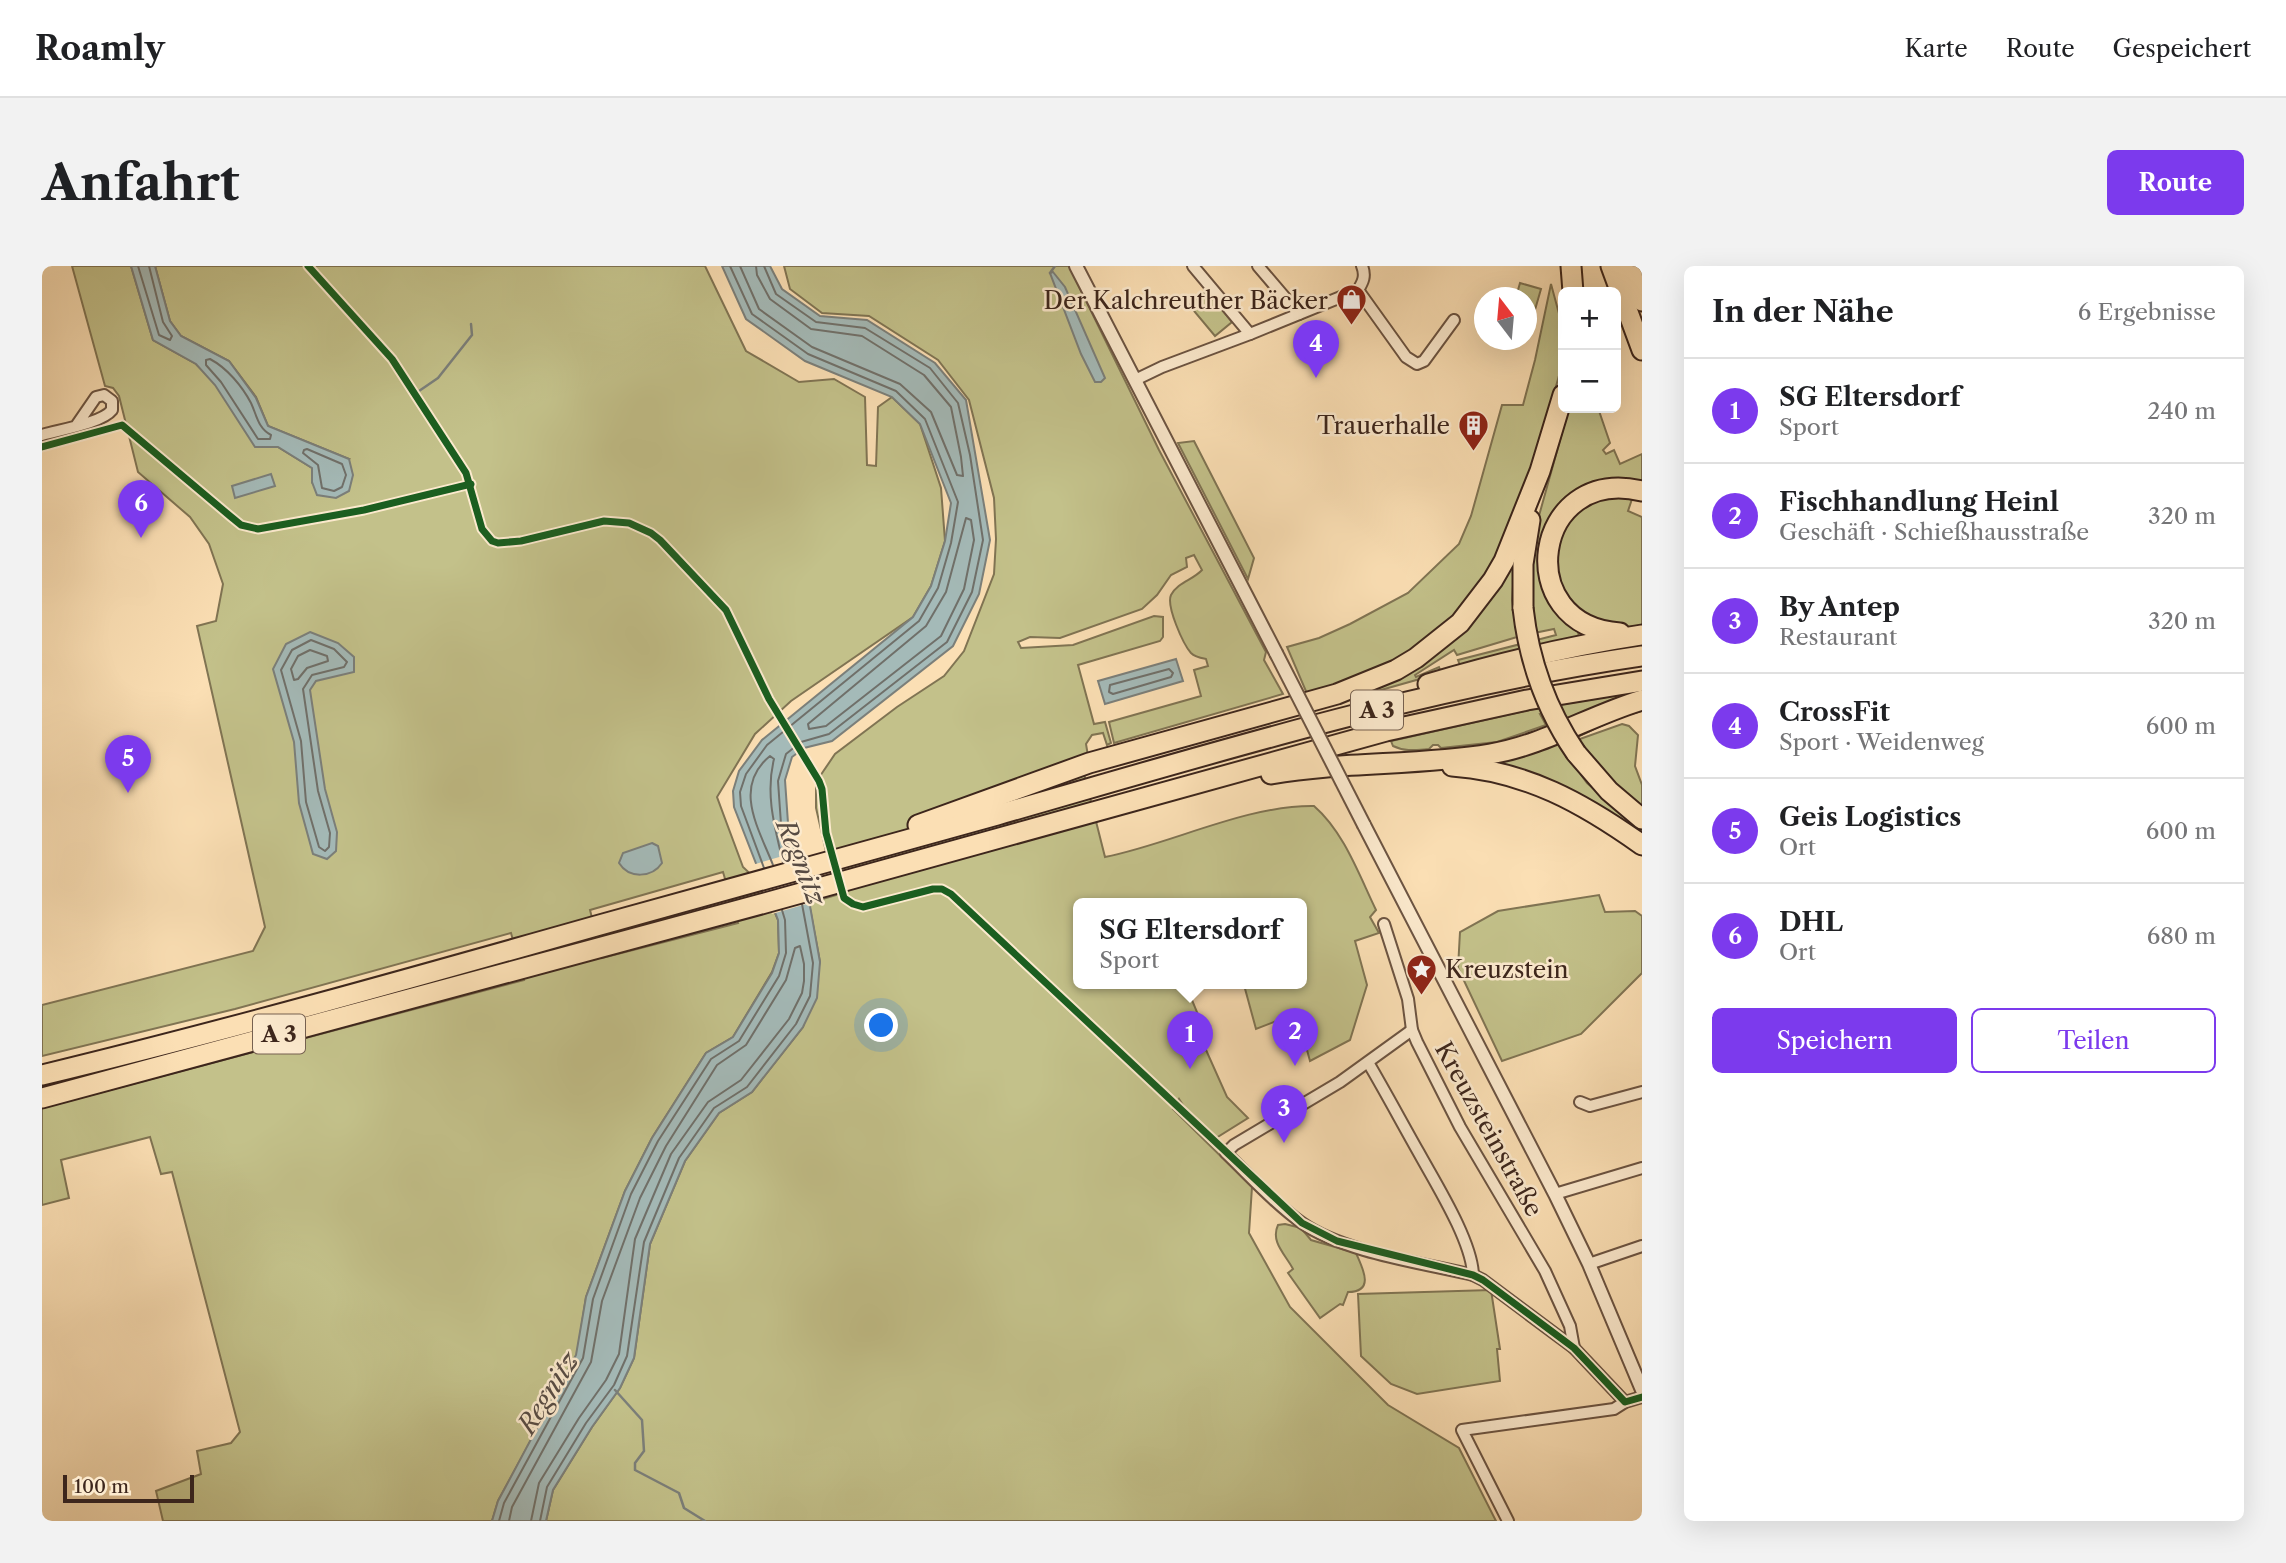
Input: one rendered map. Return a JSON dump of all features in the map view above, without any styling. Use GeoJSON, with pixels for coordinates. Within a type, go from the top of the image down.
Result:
{"type":"FeatureCollection","features":[{"type":"Feature","properties":{"kind":"highway"},"geometry":{"type":"LineString","coordinates":[[1571,266],[1573,287]]}},
{"type":"Feature","properties":{"kind":"highway"},"geometry":{"type":"LineString","coordinates":[[1611,266],[1642,350]]}},
{"type":"Feature","properties":{"kind":"highway"},"geometry":{"type":"LineString","coordinates":[[1631,266],[1642,279]]}},
{"type":"Feature","properties":{"kind":"highway"},"geometry":{"type":"LineString","coordinates":[[1631,266],[1642,301]]}},
{"type":"Feature","properties":{"kind":"highway"},"geometry":{"type":"LineString","coordinates":[[1558,412],[1541,471],[1524,554],[1523,608],[1529,647],[1540,684],[1556,720],[1576,753],[1609,792],[1642,819]]}},
{"type":"Feature","properties":{"kind":"highway"},"geometry":{"type":"LineString","coordinates":[[1112,771],[1337,694],[1371,681],[1416,657],[1460,623],[1493,580],[1512,544],[1541,471]]}},
{"type":"Feature","properties":{"kind":"highway"},"geometry":{"type":"LineString","coordinates":[[1642,491],[1624,487],[1605,488],[1572,504],[1559,519],[1550,536],[1547,564],[1553,590],[1562,606],[1575,618],[1606,632],[1642,633]]}},
{"type":"Feature","properties":{"kind":"highway"},"geometry":{"type":"LineString","coordinates":[[1112,771],[1189,753],[1232,736],[1526,656],[1642,633]]}},
{"type":"Feature","properties":{"kind":"highway","name":"A 3"},"geometry":{"type":"LineString","coordinates":[[42,1075],[209,1032],[853,855],[1012,801],[1112,771],[1289,732],[1449,691],[1642,656]]}},
{"type":"Feature","properties":{"kind":"highway","name":"A 3"},"geometry":{"type":"LineString","coordinates":[[42,1098],[723,915],[1386,732],[1527,701],[1642,681]]}},
{"type":"Feature","properties":{"kind":"highway"},"geometry":{"type":"LineString","coordinates":[[1129,802],[1289,771],[1395,764],[1517,749],[1642,700]]}},
{"type":"Feature","properties":{"kind":"highway"},"geometry":{"type":"LineString","coordinates":[[1395,764],[1467,768],[1496,773],[1553,790],[1598,814],[1642,845]]}},
{"type":"Feature","properties":{"kind":"highway"},"geometry":{"type":"LineString","coordinates":[[853,855],[910,828],[1012,801]]}},
{"type":"Feature","properties":{"kind":"street"},"geometry":{"type":"LineString","coordinates":[[1076,266],[1555,1195],[1642,1390]]}},
{"type":"Feature","properties":{"kind":"street"},"geometry":{"type":"LineString","coordinates":[[1193,266],[1250,334]]}},
{"type":"Feature","properties":{"kind":"street"},"geometry":{"type":"LineString","coordinates":[[1258,266],[1299,314]]}},
{"type":"Feature","properties":{"kind":"street"},"geometry":{"type":"LineString","coordinates":[[1135,380],[1358,290],[1364,281],[1362,266]]}},
{"type":"Feature","properties":{"kind":"street"},"geometry":{"type":"LineString","coordinates":[[1358,290],[1406,357],[1417,364],[1424,361],[1454,320]]}},
{"type":"Feature","properties":{"kind":"street"},"geometry":{"type":"LineString","coordinates":[[42,435],[76,426]]}},
{"type":"Feature","properties":{"kind":"street","name":"Kreuzsteinstraße"},"geometry":{"type":"LineString","coordinates":[[1384,924],[1408,999],[1412,1030],[1460,1126],[1545,1271],[1570,1326],[1574,1348]]}},
{"type":"Feature","properties":{"kind":"street"},"geometry":{"type":"LineString","coordinates":[[1412,1030],[1368,1064],[1234,1145],[1226,1153],[1291,1214],[1314,1230],[1354,1246],[1473,1275],[1483,1280],[1574,1348],[1625,1402]]}},
{"type":"Feature","properties":{"kind":"street"},"geometry":{"type":"LineString","coordinates":[[1368,1064],[1394,1105],[1447,1205],[1472,1263],[1473,1275]]}},
{"type":"Feature","properties":{"kind":"street"},"geometry":{"type":"LineString","coordinates":[[1580,1102],[1590,1105],[1642,1092]]}},
{"type":"Feature","properties":{"kind":"street"},"geometry":{"type":"LineString","coordinates":[[1555,1195],[1642,1168]]}},
{"type":"Feature","properties":{"kind":"street"},"geometry":{"type":"LineString","coordinates":[[1588,1264],[1642,1246]]}},
{"type":"Feature","properties":{"kind":"street"},"geometry":{"type":"LineString","coordinates":[[1508,1521],[1462,1430],[1614,1409],[1625,1402],[1642,1397]]}},
{"type":"Feature","properties":{"kind":"shaded area"},"geometry":{"type":"Polygon","coordinates":[[[72,266],[131,266],[153,340],[196,364],[278,447],[312,468],[312,482],[349,459],[268,426],[256,397],[229,361],[181,336],[170,321],[155,266],[705,266],[746,351],[799,382],[834,379],[865,397],[867,465],[876,466],[878,407],[892,397],[920,424],[941,488],[945,541],[931,586],[913,617],[791,701],[755,734],[717,797],[743,867],[764,887],[778,920],[779,953],[772,972],[733,1037],[706,1053],[652,1138],[625,1191],[586,1297],[577,1355],[498,1501],[492,1521],[163,1521],[156,1491],[201,1474],[197,1451],[231,1443],[240,1432],[172,1172],[161,1174],[150,1137],[61,1160],[69,1198],[42,1205],[42,1108],[524,980],[511,933],[235,1009],[42,1056],[42,1005],[253,951],[265,927],[197,626],[216,621],[223,584],[209,544],[190,517],[138,472],[119,396],[113,388],[105,386],[72,266]],[[723,872],[590,910],[602,958],[738,923],[723,872]]]}},
{"type":"Feature","properties":{"kind":"shaded area"},"geometry":{"type":"Polygon","coordinates":[[[784,266],[1069,266],[1159,450],[1266,652],[1264,660],[1283,694],[1114,743],[1109,722],[1201,696],[1194,670],[1208,666],[1206,659],[1191,653],[1176,625],[1170,600],[1178,587],[1202,570],[1194,555],[1186,558],[1187,567],[1171,575],[1157,595],[1142,609],[1060,638],[1030,637],[1018,642],[1021,648],[1073,645],[1154,616],[1163,617],[1163,637],[1160,641],[1078,665],[1094,724],[1105,722],[1111,743],[1107,745],[1103,733],[1092,735],[1086,744],[1088,756],[1080,758],[1105,857],[1235,818],[1288,807],[1314,806],[1334,828],[1350,855],[1376,910],[1370,917],[1379,933],[1355,941],[1367,985],[1350,1040],[1310,1061],[1297,1013],[1256,1029],[1245,989],[1307,989],[1307,898],[1073,898],[1073,989],[1187,989],[1208,1039],[1202,1041],[1227,1097],[1248,1118],[1216,1138],[1188,1113],[1179,1099],[1173,1109],[1252,1187],[1249,1233],[1290,1307],[1388,1405],[1459,1448],[1496,1521],[546,1521],[553,1490],[620,1388],[634,1358],[650,1244],[685,1161],[719,1113],[752,1092],[803,1027],[820,962],[809,903],[836,895],[816,808],[816,782],[835,754],[897,707],[944,676],[964,651],[994,574],[994,498],[969,400],[938,360],[869,316],[822,313],[790,289],[784,266]]]}},
{"type":"Feature","properties":{"kind":"shaded area"},"geometry":{"type":"Polygon","coordinates":[[[1551,284],[1558,310],[1558,379],[1536,458],[1502,554],[1459,614],[1394,664],[1308,696],[1287,647],[1319,638],[1408,593],[1459,544],[1471,516],[1502,405],[1523,405],[1551,284]]]}},
{"type":"Feature","properties":{"kind":"shaded area"},"geometry":{"type":"Polygon","coordinates":[[[1207,291],[1232,322],[1215,336],[1189,305],[1207,291]]]}},
{"type":"Feature","properties":{"kind":"shaded area"},"geometry":{"type":"Polygon","coordinates":[[[1568,413],[1600,413],[1610,443],[1603,450],[1606,454],[1614,450],[1620,464],[1642,454],[1642,484],[1617,482],[1543,540],[1579,637],[1461,668],[1458,660],[1556,635],[1554,629],[1534,633],[1531,559],[1535,530],[1568,413]]]}},
{"type":"Feature","properties":{"kind":"shaded area"},"geometry":{"type":"Polygon","coordinates":[[[1194,441],[1254,558],[1248,579],[1178,443],[1194,441]]]}},
{"type":"Feature","properties":{"kind":"shaded area"},"geometry":{"type":"Polygon","coordinates":[[[1633,496],[1628,511],[1642,517],[1642,626],[1627,627],[1584,616],[1561,589],[1555,550],[1571,517],[1600,497],[1633,496]]]}},
{"type":"Feature","properties":{"kind":"shaded area"},"geometry":{"type":"Polygon","coordinates":[[[1515,558],[1512,600],[1517,637],[1457,655],[1454,650],[1415,675],[1416,677],[1439,667],[1441,673],[1328,705],[1386,681],[1515,558]]]}},
{"type":"Feature","properties":{"kind":"shaded area"},"geometry":{"type":"Polygon","coordinates":[[[1642,691],[1566,723],[1559,711],[1540,714],[1546,725],[1497,742],[1441,748],[1433,745],[1429,749],[1411,750],[1393,746],[1391,741],[1534,709],[1642,691]]]}},
{"type":"Feature","properties":{"kind":"shaded area"},"geometry":{"type":"Polygon","coordinates":[[[1642,708],[1642,711],[1620,717],[1560,745],[1587,783],[1642,830],[1642,837],[1486,762],[1642,708]]]}},
{"type":"Feature","properties":{"kind":"shaded area"},"geometry":{"type":"Polygon","coordinates":[[[1622,724],[1629,726],[1638,735],[1635,766],[1642,785],[1642,807],[1608,778],[1577,740],[1622,724]]]}},
{"type":"Feature","properties":{"kind":"shaded area"},"geometry":{"type":"Polygon","coordinates":[[[1599,895],[1605,912],[1635,911],[1642,916],[1642,973],[1581,1034],[1502,1061],[1458,968],[1460,932],[1498,911],[1599,895]]]}},
{"type":"Feature","properties":{"kind":"shaded area"},"geometry":{"type":"Polygon","coordinates":[[[1278,1225],[1301,1228],[1311,1240],[1356,1253],[1361,1265],[1365,1278],[1362,1288],[1348,1292],[1343,1305],[1340,1304],[1320,1318],[1288,1273],[1293,1269],[1276,1237],[1278,1225]]]}},
{"type":"Feature","properties":{"kind":"shaded area"},"geometry":{"type":"Polygon","coordinates":[[[1491,1290],[1500,1349],[1497,1349],[1500,1381],[1417,1394],[1391,1384],[1361,1356],[1358,1294],[1491,1290]]]}},
{"type":"Feature","properties":{"kind":"water"},"geometry":{"type":"Polygon","coordinates":[[[131,266],[155,266],[170,321],[181,336],[229,361],[256,398],[268,426],[349,459],[353,475],[349,491],[336,498],[317,495],[312,482],[312,468],[278,447],[255,447],[215,385],[196,364],[153,340],[131,266]]]}},
{"type":"Feature","properties":{"kind":"water"},"geometry":{"type":"Polygon","coordinates":[[[722,266],[770,266],[782,289],[820,316],[867,320],[935,363],[966,400],[990,540],[979,594],[953,646],[832,741],[804,748],[792,757],[785,780],[788,823],[810,906],[820,962],[817,998],[803,1027],[752,1092],[719,1113],[685,1161],[650,1244],[634,1358],[620,1388],[553,1490],[546,1521],[492,1521],[498,1501],[576,1355],[586,1297],[625,1191],[652,1138],[706,1053],[733,1037],[772,973],[779,953],[778,920],[734,807],[733,791],[739,771],[762,740],[913,617],[931,586],[945,541],[951,503],[920,424],[892,397],[805,361],[746,319],[722,266]]]}},
{"type":"Feature","properties":{"kind":"water"},"geometry":{"type":"Polygon","coordinates":[[[1053,272],[1065,287],[1105,378],[1101,382],[1095,382],[1081,354],[1050,273],[1053,272]]]}},
{"type":"Feature","properties":{"kind":"water"},"geometry":{"type":"Polygon","coordinates":[[[271,474],[275,486],[235,498],[232,486],[271,474]]]}},
{"type":"Feature","properties":{"kind":"water"},"geometry":{"type":"Polygon","coordinates":[[[310,632],[338,643],[354,657],[354,672],[316,681],[310,690],[325,789],[337,832],[336,851],[327,859],[313,854],[299,803],[294,742],[273,669],[286,644],[310,632]]]}},
{"type":"Feature","properties":{"kind":"water"},"geometry":{"type":"Polygon","coordinates":[[[1176,659],[1183,681],[1105,704],[1098,681],[1176,659]]]}},
{"type":"Feature","properties":{"kind":"water"},"geometry":{"type":"Polygon","coordinates":[[[652,843],[658,846],[662,863],[652,872],[634,874],[619,863],[623,853],[652,843]]]}},
{"type":"Feature","properties":{"kind":"pier"},"geometry":{"type":"Polygon","coordinates":[[[800,851],[813,902],[772,914],[752,865],[800,851]]]}},
{"type":"Feature","properties":{"kind":"waterway"},"geometry":{"type":"LineString","coordinates":[[1050,273],[1055,266]]}},
{"type":"Feature","properties":{"kind":"waterway"},"geometry":{"type":"LineString","coordinates":[[419,391],[438,378],[472,335],[471,324]]}},
{"type":"Feature","properties":{"kind":"waterway"},"geometry":{"type":"LineString","coordinates":[[615,1390],[642,1420],[644,1451],[635,1463],[635,1470],[679,1493],[684,1508],[705,1521]]}},
{"type":"Feature","properties":{"kind":"cycle path"},"geometry":{"type":"LineString","coordinates":[[308,266],[392,359],[466,473],[482,529],[492,541],[521,541],[604,521],[629,523],[660,540],[726,610],[769,699],[819,781],[826,833],[844,898],[863,907],[933,889],[942,889],[951,894],[1302,1223],[1337,1241],[1473,1275],[1483,1280],[1574,1348],[1625,1402],[1642,1397]]}},
{"type":"Feature","properties":{"kind":"cycle path"},"geometry":{"type":"LineString","coordinates":[[42,447],[122,425],[241,525],[258,529],[364,510],[471,484]]}},
{"type":"Feature","properties":{"kind":"place","name":"Der Kalchreuther Bäcker"},"geometry":{"type":"Point","coordinates":[1351,327]}},
{"type":"Feature","properties":{"kind":"place","name":"CrossFit"},"geometry":{"type":"Point","coordinates":[1316,378]}},
{"type":"Feature","properties":{"kind":"place","name":"Trauerhalle"},"geometry":{"type":"Point","coordinates":[1473,452]}},
{"type":"Feature","properties":{"kind":"place","name":"DHL"},"geometry":{"type":"Point","coordinates":[141,538]}},
{"type":"Feature","properties":{"kind":"place","name":"Geis Logistics"},"geometry":{"type":"Point","coordinates":[128,793]}},
{"type":"Feature","properties":{"kind":"place","name":"Kreuzstein"},"geometry":{"type":"Point","coordinates":[1422,996]}},
{"type":"Feature","properties":{"kind":"place","name":"Fischhandlung Heinl"},"geometry":{"type":"Point","coordinates":[1295,1066]}},
{"type":"Feature","properties":{"kind":"place","name":"SG Eltersdorf"},"geometry":{"type":"Point","coordinates":[1190,1069]}},
{"type":"Feature","properties":{"kind":"place","name":"By Antep"},"geometry":{"type":"Point","coordinates":[1284,1143]}},
{"type":"Feature","properties":{"kind":"water label","name":"Regnitz"},"geometry":{"type":"Point","coordinates":[801,862]}},
{"type":"Feature","properties":{"kind":"water label","name":"Regnitz"},"geometry":{"type":"Point","coordinates":[548,1393]}}]}
